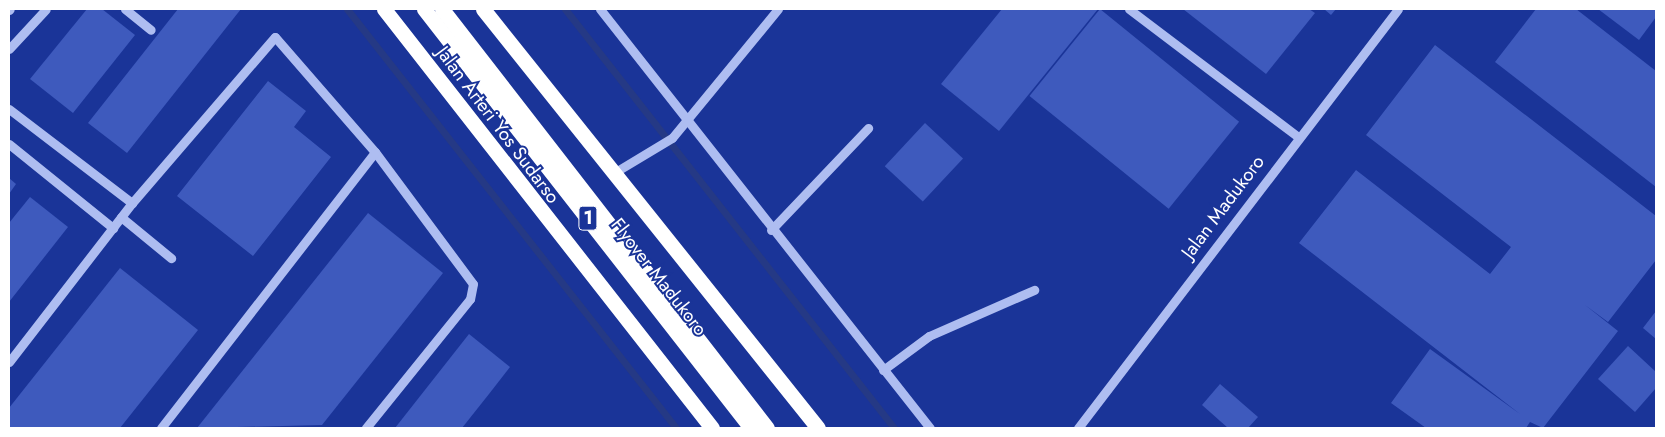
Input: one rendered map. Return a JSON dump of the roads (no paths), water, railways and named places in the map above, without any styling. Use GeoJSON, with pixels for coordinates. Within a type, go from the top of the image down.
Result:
{"type":"FeatureCollection","features":[{"type":"Feature","properties":{"kind":"highway","name":"Jalan Arteri Yos Sudarso"},"geometry":{"type":"LineString","coordinates":[[384,9],[712,428]]}},
{"type":"Feature","properties":{"kind":"highway","name":"Flyover Madukoro"},"geometry":{"type":"LineString","coordinates":[[424,9],[751,428]]}},
{"type":"Feature","properties":{"kind":"highway","name":"Flyover Madukoro"},"geometry":{"type":"LineString","coordinates":[[442,9],[767,428]]}},
{"type":"Feature","properties":{"kind":"highway"},"geometry":{"type":"LineString","coordinates":[[483,9],[612,174],[818,428]]}},
{"type":"Feature","properties":{"kind":"street"},"geometry":{"type":"LineString","coordinates":[[9,49],[46,9]]}},
{"type":"Feature","properties":{"kind":"street"},"geometry":{"type":"LineString","coordinates":[[125,9],[151,30]]}},
{"type":"Feature","properties":{"kind":"street"},"geometry":{"type":"LineString","coordinates":[[600,9],[771,230],[930,428]]}},
{"type":"Feature","properties":{"kind":"street"},"geometry":{"type":"LineString","coordinates":[[612,174],[672,138],[778,9]]}},
{"type":"Feature","properties":{"kind":"street"},"geometry":{"type":"LineString","coordinates":[[1129,9],[1297,136]]}},
{"type":"Feature","properties":{"kind":"street","name":"Jalan Madukoro"},"geometry":{"type":"LineString","coordinates":[[1078,428],[1297,136],[1398,9]]}},
{"type":"Feature","properties":{"kind":"street"},"geometry":{"type":"LineString","coordinates":[[9,362],[132,203],[275,37],[375,152],[468,271],[474,291],[366,428]]}},
{"type":"Feature","properties":{"kind":"street"},"geometry":{"type":"LineString","coordinates":[[9,109],[132,203]]}},
{"type":"Feature","properties":{"kind":"street"},"geometry":{"type":"LineString","coordinates":[[771,230],[868,128]]}},
{"type":"Feature","properties":{"kind":"street"},"geometry":{"type":"LineString","coordinates":[[9,144],[113,228]]}},
{"type":"Feature","properties":{"kind":"street"},"geometry":{"type":"LineString","coordinates":[[162,428],[375,152]]}},
{"type":"Feature","properties":{"kind":"street"},"geometry":{"type":"LineString","coordinates":[[121,217],[170,258]]}},
{"type":"Feature","properties":{"kind":"street"},"geometry":{"type":"LineString","coordinates":[[884,370],[936,333],[1034,290]]}},
{"type":"Feature","properties":{"kind":"waterway"},"geometry":{"type":"LineString","coordinates":[[347,9],[676,428]]}},
{"type":"Feature","properties":{"kind":"waterway"},"geometry":{"type":"LineString","coordinates":[[565,9],[894,428]]}}]}
